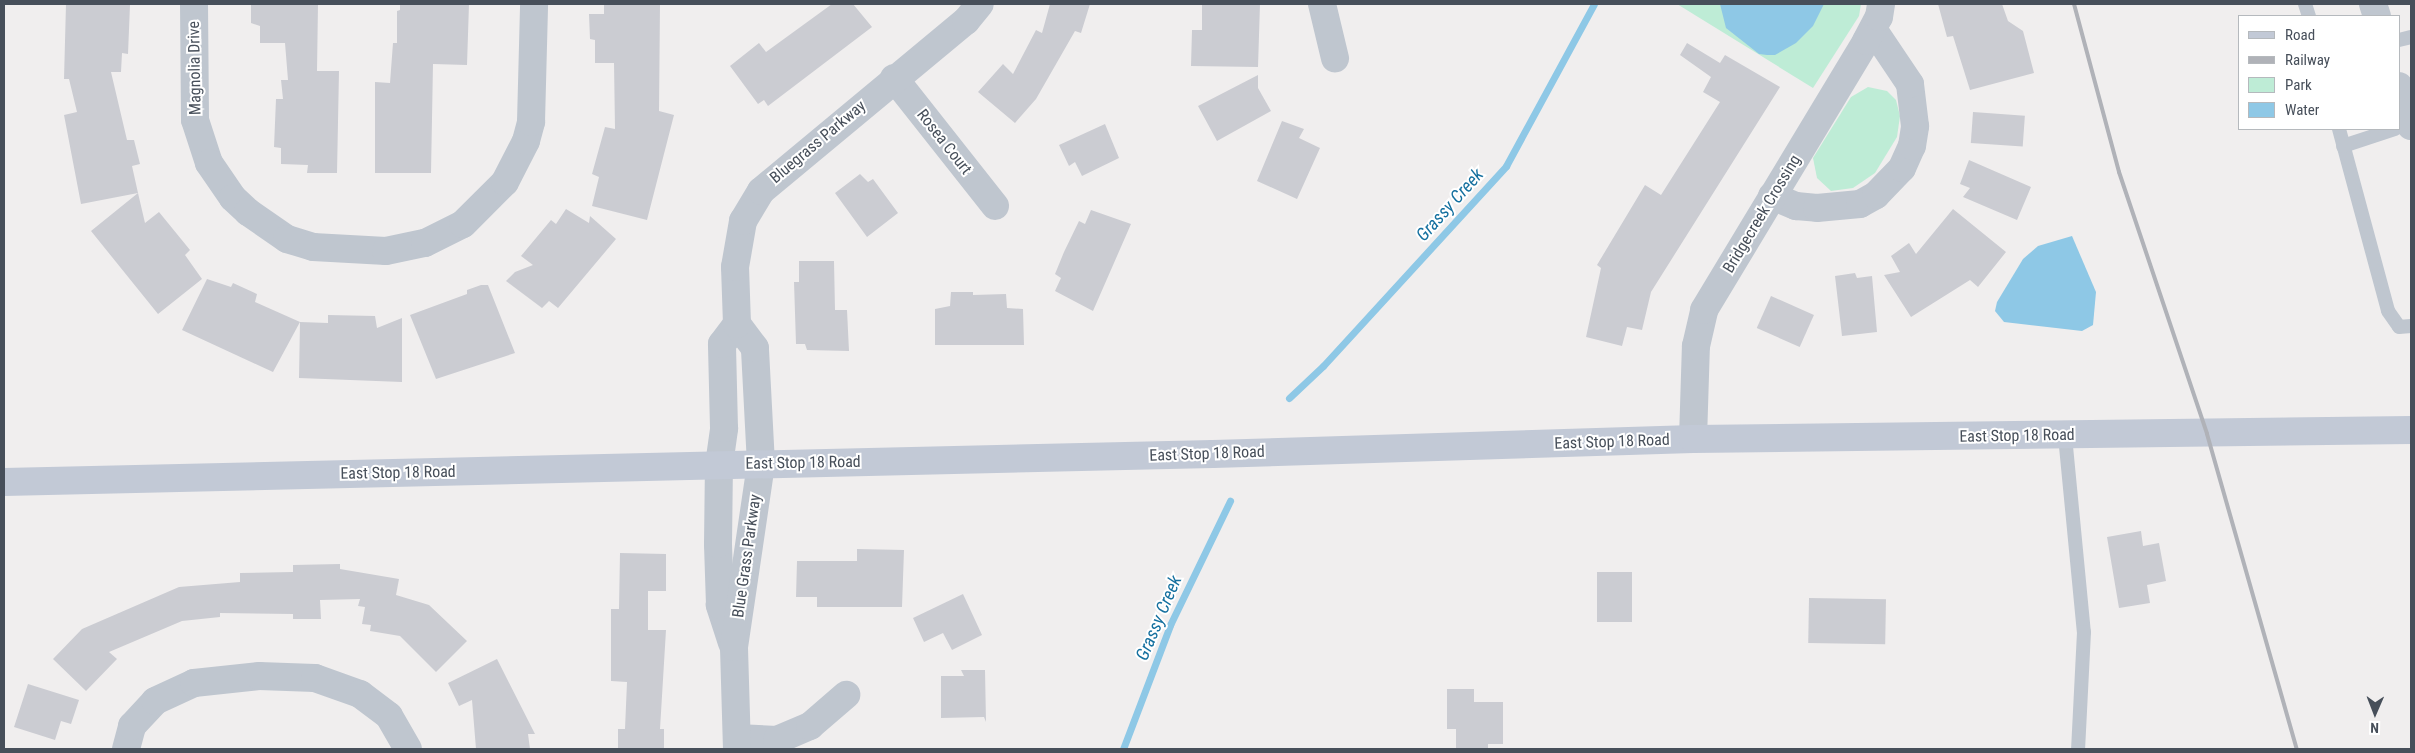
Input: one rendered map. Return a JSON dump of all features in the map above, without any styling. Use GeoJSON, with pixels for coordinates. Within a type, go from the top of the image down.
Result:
{"type":"FeatureCollection","features":[{"type":"Feature","properties":{"kind":"street","name":"Magnolia Drive"},"geometry":{"type":"LineString","coordinates":[[194,4],[195,120],[209,163],[233,198],[248,212],[287,239],[313,247],[386,252],[424,243],[463,224],[505,182],[526,141],[530,122],[534,4]]}},
{"type":"Feature","properties":{"kind":"street","name":"Bluegrass Parkway"},"geometry":{"type":"LineString","coordinates":[[737,324],[735,267],[743,221],[760,191],[894,78],[966,21],[980,4]]}},
{"type":"Feature","properties":{"kind":"street"},"geometry":{"type":"LineString","coordinates":[[1322,4],[1335,58]]}},
{"type":"Feature","properties":{"kind":"street"},"geometry":{"type":"LineString","coordinates":[[1772,196],[1796,206],[1816,208],[1860,204],[1876,195],[1902,168],[1912,146],[1915,126],[1910,84],[1877,16]]}},
{"type":"Feature","properties":{"kind":"street","name":"Bridgecreek Crossing"},"geometry":{"type":"LineString","coordinates":[[1693,439],[1698,327],[1704,310],[1877,16]]}},
{"type":"Feature","properties":{"kind":"street","name":"Rosea Court"},"geometry":{"type":"LineString","coordinates":[[894,78],[995,206]]}},
{"type":"Feature","properties":{"kind":"street"},"geometry":{"type":"LineString","coordinates":[[2400,89],[2411,124]]}},
{"type":"Feature","properties":{"kind":"street"},"geometry":{"type":"LineString","coordinates":[[719,465],[724,428],[722,344],[737,324],[755,348],[761,464]]}},
{"type":"Feature","properties":{"kind":"street","name":"East Stop 18 Road"},"geometry":{"type":"LineString","coordinates":[[4,482],[1693,439],[2066,436],[2411,430]]}},
{"type":"Feature","properties":{"kind":"street","name":"Blue Grass Parkway"},"geometry":{"type":"LineString","coordinates":[[737,744],[734,647],[761,464]]}},
{"type":"Feature","properties":{"kind":"street","name":"Blue Grass Parkway"},"geometry":{"type":"LineString","coordinates":[[719,465],[720,605],[734,647]]}},
{"type":"Feature","properties":{"kind":"street"},"geometry":{"type":"LineString","coordinates":[[126,749],[132,726],[155,701],[194,683],[259,676],[315,678],[360,694],[388,716],[408,749]]}},
{"type":"Feature","properties":{"kind":"street"},"geometry":{"type":"LineString","coordinates":[[737,744],[776,740],[810,726],[846,695]]}},
{"type":"Feature","properties":{"kind":"lane"},"geometry":{"type":"LineString","coordinates":[[2339,130],[2388,311],[2399,327],[2411,326]]}},
{"type":"Feature","properties":{"kind":"lane"},"geometry":{"type":"LineString","coordinates":[[2344,146],[2392,130]]}},
{"type":"Feature","properties":{"kind":"lane"},"geometry":{"type":"LineString","coordinates":[[2066,436],[2084,632],[2078,749]]}},
{"type":"Feature","properties":{"kind":"green space"},"geometry":{"type":"Polygon","coordinates":[[[1677,4],[1861,4],[1859,16],[1813,88],[1677,4]]]}},
{"type":"Feature","properties":{"kind":"green space"},"geometry":{"type":"Polygon","coordinates":[[[1868,87],[1887,91],[1896,100],[1900,116],[1897,137],[1875,173],[1853,188],[1831,191],[1817,178],[1813,158],[1851,97],[1868,87]]]}},
{"type":"Feature","properties":{"kind":"water"},"geometry":{"type":"Polygon","coordinates":[[[1720,4],[1824,4],[1813,26],[1796,43],[1775,55],[1767,55],[1759,54],[1726,28],[1720,4]]]}},
{"type":"Feature","properties":{"kind":"water"},"geometry":{"type":"Polygon","coordinates":[[[2072,236],[2096,292],[2093,325],[2082,331],[2004,322],[1995,311],[1997,302],[2023,259],[2038,246],[2072,236]]]}},
{"type":"Feature","properties":{"kind":"building"},"geometry":{"type":"Polygon","coordinates":[[[66,4],[130,5],[128,54],[122,53],[121,72],[111,72],[127,140],[134,140],[140,164],[132,166],[138,193],[81,204],[64,115],[77,112],[69,79],[64,79],[66,4]]]}},
{"type":"Feature","properties":{"kind":"building"},"geometry":{"type":"Polygon","coordinates":[[[251,4],[318,4],[317,71],[339,71],[337,173],[307,173],[308,165],[281,164],[281,148],[274,147],[276,99],[283,99],[281,80],[288,80],[285,43],[260,43],[260,26],[251,23],[251,4]]]}},
{"type":"Feature","properties":{"kind":"building"},"geometry":{"type":"Polygon","coordinates":[[[400,4],[469,4],[467,65],[433,64],[431,173],[375,173],[375,82],[390,83],[393,43],[397,43],[397,11],[400,10],[400,4]]]}},
{"type":"Feature","properties":{"kind":"building"},"geometry":{"type":"Polygon","coordinates":[[[604,4],[660,4],[659,111],[674,115],[647,220],[592,206],[599,177],[592,174],[605,127],[615,129],[614,63],[595,63],[595,40],[590,39],[589,14],[604,14],[604,4]]]}},
{"type":"Feature","properties":{"kind":"building"},"geometry":{"type":"Polygon","coordinates":[[[832,4],[853,4],[872,27],[768,106],[764,100],[758,104],[730,66],[759,43],[766,52],[832,4]]]}},
{"type":"Feature","properties":{"kind":"building"},"geometry":{"type":"Polygon","coordinates":[[[1050,4],[1090,4],[1081,33],[1075,31],[1036,99],[1015,123],[978,92],[1003,64],[1013,74],[1036,30],[1042,33],[1050,4]]]}},
{"type":"Feature","properties":{"kind":"building"},"geometry":{"type":"Polygon","coordinates":[[[1202,4],[1260,4],[1258,67],[1191,66],[1192,30],[1202,30],[1202,4]]]}},
{"type":"Feature","properties":{"kind":"building"},"geometry":{"type":"Polygon","coordinates":[[[1938,4],[2002,4],[2008,21],[2023,31],[2034,73],[1970,90],[1953,36],[1947,37],[1938,4]]]}},
{"type":"Feature","properties":{"kind":"building"},"geometry":{"type":"Polygon","coordinates":[[[1687,43],[1720,63],[1725,55],[1780,87],[1651,292],[1642,330],[1627,327],[1622,346],[1586,337],[1601,268],[1597,265],[1645,185],[1661,195],[1720,102],[1703,92],[1711,77],[1680,55],[1687,43]]]}},
{"type":"Feature","properties":{"kind":"building"},"geometry":{"type":"Polygon","coordinates":[[[1258,75],[1258,88],[1271,111],[1217,141],[1198,106],[1258,75]]]}},
{"type":"Feature","properties":{"kind":"building"},"geometry":{"type":"Polygon","coordinates":[[[1973,112],[2025,116],[2023,147],[1971,143],[1973,112]]]}},
{"type":"Feature","properties":{"kind":"building"},"geometry":{"type":"Polygon","coordinates":[[[1282,121],[1304,129],[1299,138],[1320,148],[1297,199],[1257,181],[1282,121]]]}},
{"type":"Feature","properties":{"kind":"building"},"geometry":{"type":"Polygon","coordinates":[[[1105,124],[1119,158],[1082,176],[1075,162],[1069,166],[1059,145],[1105,124]]]}},
{"type":"Feature","properties":{"kind":"building"},"geometry":{"type":"Polygon","coordinates":[[[1969,160],[2031,187],[2017,220],[1963,197],[1970,188],[1960,184],[1969,160]]]}},
{"type":"Feature","properties":{"kind":"building"},"geometry":{"type":"Polygon","coordinates":[[[860,174],[868,182],[873,179],[898,213],[867,237],[835,193],[860,174]]]}},
{"type":"Feature","properties":{"kind":"building"},"geometry":{"type":"Polygon","coordinates":[[[138,193],[145,223],[159,212],[190,250],[185,255],[202,279],[158,314],[91,231],[138,193]]]}},
{"type":"Feature","properties":{"kind":"building"},"geometry":{"type":"Polygon","coordinates":[[[566,209],[589,223],[590,216],[616,239],[558,308],[549,301],[542,308],[506,281],[515,272],[533,265],[521,256],[551,220],[556,224],[566,209]]]}},
{"type":"Feature","properties":{"kind":"building"},"geometry":{"type":"Polygon","coordinates":[[[1953,209],[2006,252],[1978,287],[1970,280],[1911,317],[1884,275],[1900,272],[1891,256],[1909,243],[1916,254],[1953,209]]]}},
{"type":"Feature","properties":{"kind":"building"},"geometry":{"type":"Polygon","coordinates":[[[1091,210],[1131,224],[1093,311],[1055,291],[1061,278],[1055,274],[1064,252],[1079,221],[1085,224],[1091,210]]]}},
{"type":"Feature","properties":{"kind":"building"},"geometry":{"type":"Polygon","coordinates":[[[799,261],[834,261],[835,310],[847,310],[849,351],[807,350],[805,344],[796,344],[794,282],[799,282],[799,261]]]}},
{"type":"Feature","properties":{"kind":"building"},"geometry":{"type":"Polygon","coordinates":[[[1855,273],[1857,278],[1872,276],[1877,332],[1842,336],[1835,276],[1855,273]]]}},
{"type":"Feature","properties":{"kind":"building"},"geometry":{"type":"Polygon","coordinates":[[[207,279],[231,287],[233,283],[257,294],[255,302],[300,322],[273,372],[182,330],[207,279]]]}},
{"type":"Feature","properties":{"kind":"building"},"geometry":{"type":"Polygon","coordinates":[[[481,285],[488,285],[515,353],[436,379],[410,315],[467,294],[467,290],[481,285]]]}},
{"type":"Feature","properties":{"kind":"building"},"geometry":{"type":"Polygon","coordinates":[[[951,292],[973,292],[973,295],[1006,294],[1007,308],[1023,309],[1024,345],[935,345],[935,309],[950,306],[951,292]]]}},
{"type":"Feature","properties":{"kind":"building"},"geometry":{"type":"Polygon","coordinates":[[[1771,296],[1814,315],[1800,347],[1757,328],[1771,296]]]}},
{"type":"Feature","properties":{"kind":"building"},"geometry":{"type":"Polygon","coordinates":[[[328,315],[375,316],[377,328],[402,318],[402,382],[299,378],[300,322],[328,323],[328,315]]]}},
{"type":"Feature","properties":{"kind":"building"},"geometry":{"type":"Polygon","coordinates":[[[2141,531],[2143,546],[2159,543],[2166,581],[2147,585],[2150,603],[2119,608],[2107,537],[2141,531]]]}},
{"type":"Feature","properties":{"kind":"building"},"geometry":{"type":"Polygon","coordinates":[[[857,549],[904,550],[902,607],[817,607],[817,597],[796,597],[797,561],[857,561],[857,549]]]}},
{"type":"Feature","properties":{"kind":"building"},"geometry":{"type":"Polygon","coordinates":[[[620,553],[666,554],[666,591],[648,591],[648,630],[666,630],[660,729],[664,729],[664,749],[618,749],[618,729],[625,729],[627,682],[611,681],[611,609],[619,609],[620,553]]]}},
{"type":"Feature","properties":{"kind":"building"},"geometry":{"type":"Polygon","coordinates":[[[340,564],[340,569],[399,579],[396,595],[429,605],[467,641],[436,672],[400,636],[370,631],[371,625],[362,624],[365,607],[358,606],[360,599],[320,600],[321,619],[293,619],[293,614],[220,613],[220,617],[182,621],[109,652],[117,659],[86,691],[53,659],[82,629],[179,587],[240,582],[240,573],[293,572],[293,565],[340,564]]]}},
{"type":"Feature","properties":{"kind":"building"},"geometry":{"type":"Polygon","coordinates":[[[1597,572],[1632,572],[1632,622],[1597,622],[1597,572]]]}},
{"type":"Feature","properties":{"kind":"building"},"geometry":{"type":"Polygon","coordinates":[[[963,594],[982,635],[952,650],[943,633],[924,642],[913,618],[963,594]]]}},
{"type":"Feature","properties":{"kind":"building"},"geometry":{"type":"Polygon","coordinates":[[[1809,598],[1886,599],[1885,644],[1808,643],[1809,598]]]}},
{"type":"Feature","properties":{"kind":"building"},"geometry":{"type":"Polygon","coordinates":[[[497,659],[535,734],[528,734],[530,749],[476,749],[472,700],[459,706],[448,683],[497,659]]]}},
{"type":"Feature","properties":{"kind":"building"},"geometry":{"type":"Polygon","coordinates":[[[961,670],[985,670],[986,722],[984,717],[941,718],[941,676],[964,676],[961,670]]]}},
{"type":"Feature","properties":{"kind":"building"},"geometry":{"type":"Polygon","coordinates":[[[28,684],[79,700],[71,724],[61,721],[55,740],[14,727],[28,684]]]}},
{"type":"Feature","properties":{"kind":"building"},"geometry":{"type":"Polygon","coordinates":[[[1447,689],[1474,689],[1474,702],[1503,702],[1503,744],[1488,744],[1488,749],[1456,749],[1456,729],[1447,729],[1447,689]]]}},
{"type":"Feature","properties":{"kind":"waterway","name":"Grassy Creek"},"geometry":{"type":"LineString","coordinates":[[1289,398],[1323,366],[1506,166],[1594,4]]}},
{"type":"Feature","properties":{"kind":"waterway","name":"Grassy Creek"},"geometry":{"type":"LineString","coordinates":[[1123,749],[1170,625],[1230,501]]}},
{"type":"Feature","properties":{"kind":"railway"},"geometry":{"type":"LineString","coordinates":[[2074,4],[2119,172],[2207,434],[2297,749]]}}]}
